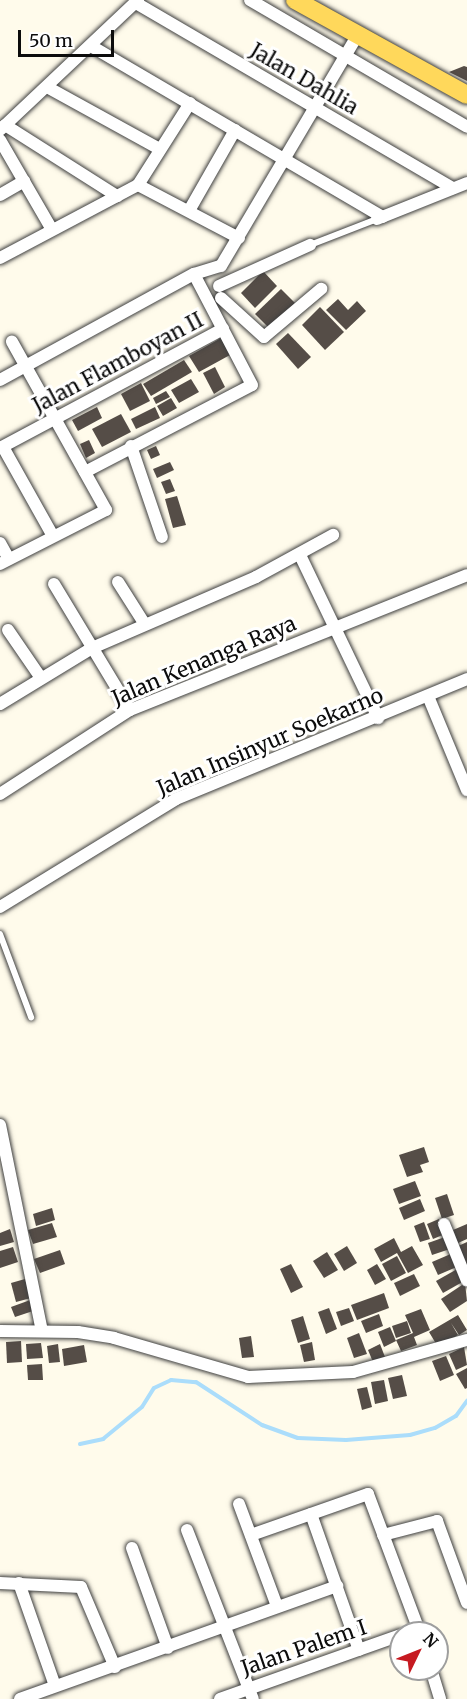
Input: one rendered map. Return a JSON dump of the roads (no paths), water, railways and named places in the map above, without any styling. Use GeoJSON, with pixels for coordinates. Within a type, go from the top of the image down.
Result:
{"type":"FeatureCollection","features":[{"type":"Feature","properties":{"kind":"main road"},"geometry":{"type":"LineString","coordinates":[[295,0],[467,95]]}},
{"type":"Feature","properties":{"kind":"street"},"geometry":{"type":"LineString","coordinates":[[250,0],[467,127]]}},
{"type":"Feature","properties":{"kind":"street"},"geometry":{"type":"LineString","coordinates":[[117,196],[3,127],[137,1]]}},
{"type":"Feature","properties":{"kind":"street","name":"Jalan Dahlia"},"geometry":{"type":"LineString","coordinates":[[137,1],[453,188]]}},
{"type":"Feature","properties":{"kind":"street"},"geometry":{"type":"LineString","coordinates":[[0,380],[194,274],[215,269],[239,238],[357,36]]}},
{"type":"Feature","properties":{"kind":"street"},"geometry":{"type":"LineString","coordinates":[[91,46],[236,130],[380,218],[467,183]]}},
{"type":"Feature","properties":{"kind":"street"},"geometry":{"type":"LineString","coordinates":[[47,87],[160,149]]}},
{"type":"Feature","properties":{"kind":"street"},"geometry":{"type":"LineString","coordinates":[[0,258],[51,228],[138,185],[190,103]]}},
{"type":"Feature","properties":{"kind":"street"},"geometry":{"type":"LineString","coordinates":[[190,209],[236,130]]}},
{"type":"Feature","properties":{"kind":"street"},"geometry":{"type":"LineString","coordinates":[[0,140],[51,228]]}},
{"type":"Feature","properties":{"kind":"street"},"geometry":{"type":"LineString","coordinates":[[0,195],[24,181]]}},
{"type":"Feature","properties":{"kind":"street"},"geometry":{"type":"LineString","coordinates":[[138,185],[190,209],[239,238]]}},
{"type":"Feature","properties":{"kind":"street"},"geometry":{"type":"LineString","coordinates":[[220,292],[310,245]]}},
{"type":"Feature","properties":{"kind":"street"},"geometry":{"type":"LineString","coordinates":[[215,269],[224,329]]}},
{"type":"Feature","properties":{"kind":"street"},"geometry":{"type":"LineString","coordinates":[[85,472],[131,446],[251,387],[252,378],[194,274]]}},
{"type":"Feature","properties":{"kind":"street"},"geometry":{"type":"LineString","coordinates":[[220,292],[264,337],[321,289]]}},
{"type":"Feature","properties":{"kind":"street","name":"Jalan Flamboyan II"},"geometry":{"type":"LineString","coordinates":[[1,447],[224,329]]}},
{"type":"Feature","properties":{"kind":"street"},"geometry":{"type":"LineString","coordinates":[[0,543],[5,561],[53,536],[104,514],[104,502],[12,342]]}},
{"type":"Feature","properties":{"kind":"street"},"geometry":{"type":"LineString","coordinates":[[131,446],[162,537]]}},
{"type":"Feature","properties":{"kind":"street"},"geometry":{"type":"LineString","coordinates":[[1,447],[53,536]]}},
{"type":"Feature","properties":{"kind":"street"},"geometry":{"type":"LineString","coordinates":[[0,704],[92,648],[300,555],[333,536]]}},
{"type":"Feature","properties":{"kind":"street"},"geometry":{"type":"LineString","coordinates":[[300,555],[378,718]]}},
{"type":"Feature","properties":{"kind":"street","name":"Jalan Kenanga Raya"},"geometry":{"type":"LineString","coordinates":[[0,794],[130,710],[467,575]]}},
{"type":"Feature","properties":{"kind":"street"},"geometry":{"type":"LineString","coordinates":[[118,582],[144,623]]}},
{"type":"Feature","properties":{"kind":"street"},"geometry":{"type":"LineString","coordinates":[[54,584],[130,710]]}},
{"type":"Feature","properties":{"kind":"street"},"geometry":{"type":"LineString","coordinates":[[9,630],[41,678]]}},
{"type":"Feature","properties":{"kind":"street","name":"Jalan Insinyur Soekarno"},"geometry":{"type":"LineString","coordinates":[[0,907],[176,799],[378,718],[467,679]]}},
{"type":"Feature","properties":{"kind":"street"},"geometry":{"type":"LineString","coordinates":[[428,696],[467,790]]}},
{"type":"Feature","properties":{"kind":"street"},"geometry":{"type":"LineString","coordinates":[[0,1125],[42,1331]]}},
{"type":"Feature","properties":{"kind":"street"},"geometry":{"type":"LineString","coordinates":[[444,1224],[467,1281]]}},
{"type":"Feature","properties":{"kind":"street"},"geometry":{"type":"LineString","coordinates":[[0,1331],[42,1331],[114,1338],[248,1377],[353,1372],[467,1340]]}},
{"type":"Feature","properties":{"kind":"street"},"geometry":{"type":"LineString","coordinates":[[251,1535],[368,1494],[411,1621]]}},
{"type":"Feature","properties":{"kind":"street"},"geometry":{"type":"LineString","coordinates":[[239,1504],[277,1606]]}},
{"type":"Feature","properties":{"kind":"street"},"geometry":{"type":"LineString","coordinates":[[311,1514],[360,1650]]}},
{"type":"Feature","properties":{"kind":"street"},"geometry":{"type":"LineString","coordinates":[[383,1534],[437,1521],[467,1603]]}},
{"type":"Feature","properties":{"kind":"street"},"geometry":{"type":"LineString","coordinates":[[187,1530],[251,1693]]}},
{"type":"Feature","properties":{"kind":"street"},"geometry":{"type":"LineString","coordinates":[[132,1548],[168,1648]]}},
{"type":"Feature","properties":{"kind":"street"},"geometry":{"type":"LineString","coordinates":[[0,1583],[81,1587],[115,1667]]}},
{"type":"Feature","properties":{"kind":"street"},"geometry":{"type":"LineString","coordinates":[[20,1583],[55,1686]]}},
{"type":"Feature","properties":{"kind":"street"},"geometry":{"type":"LineString","coordinates":[[20,1699],[337,1586]]}},
{"type":"Feature","properties":{"kind":"street","name":"Jalan Palem I"},"geometry":{"type":"LineString","coordinates":[[220,1699],[251,1693],[389,1639]]}},
{"type":"Feature","properties":{"kind":"street"},"geometry":{"type":"LineString","coordinates":[[435,1681],[440,1699]]}},
{"type":"Feature","properties":{"kind":"lane"},"geometry":{"type":"LineString","coordinates":[[310,245],[380,218]]}},
{"type":"Feature","properties":{"kind":"lane"},"geometry":{"type":"LineString","coordinates":[[0,934],[32,1017]]}},
{"type":"Feature","properties":{"kind":"waterway"},"geometry":{"type":"LineString","coordinates":[[80,1444],[103,1439],[142,1407],[154,1388],[171,1380],[196,1382],[262,1425],[298,1438],[346,1440],[410,1435],[435,1428],[456,1416],[467,1401]]}}]}
